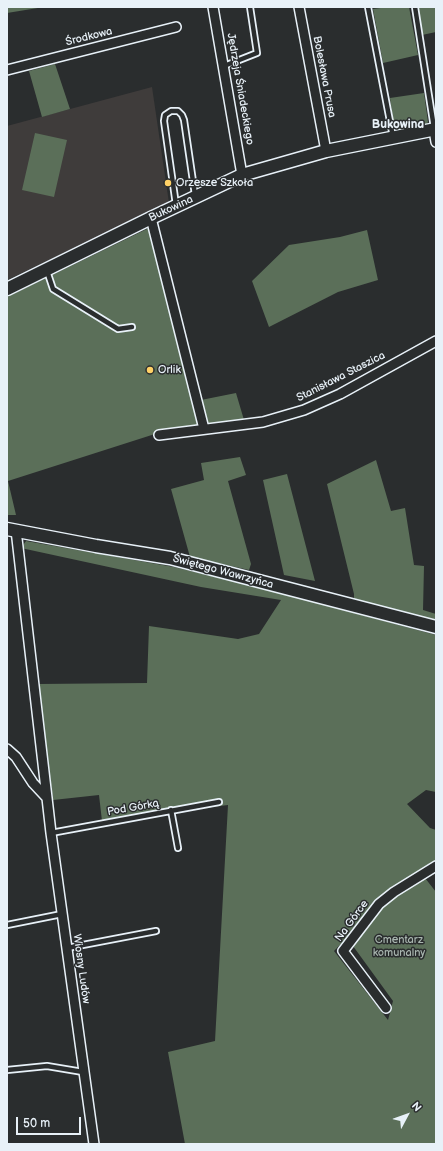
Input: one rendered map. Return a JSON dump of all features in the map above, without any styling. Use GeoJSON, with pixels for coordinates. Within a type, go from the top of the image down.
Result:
{"type":"FeatureCollection","features":[{"type":"Feature","properties":{"kind":"street","name":"Jędrzeja Śniadeckiego"},"geometry":{"type":"LineString","coordinates":[[213,7],[242,175]]}},
{"type":"Feature","properties":{"kind":"street","name":"Bolesława Prusa"},"geometry":{"type":"LineString","coordinates":[[299,7],[326,151]]}},
{"type":"Feature","properties":{"kind":"street","name":"Środkowa"},"geometry":{"type":"LineString","coordinates":[[7,70],[176,27]]}},
{"type":"Feature","properties":{"kind":"street","name":"Bukowina"},"geometry":{"type":"LineString","coordinates":[[7,289],[242,175],[326,151],[435,129]]}},
{"type":"Feature","properties":{"kind":"street"},"geometry":{"type":"LineString","coordinates":[[435,129],[436,142]]}},
{"type":"Feature","properties":{"kind":"street"},"geometry":{"type":"LineString","coordinates":[[151,218],[204,429]]}},
{"type":"Feature","properties":{"kind":"street","name":"Stanisława Staszica"},"geometry":{"type":"LineString","coordinates":[[159,435],[263,422],[304,410],[340,394],[436,341]]}},
{"type":"Feature","properties":{"kind":"street","name":"Świętego Wawrzyńca"},"geometry":{"type":"LineString","coordinates":[[12,529],[96,546],[170,558],[436,627]]}},
{"type":"Feature","properties":{"kind":"street","name":"Wiosny Ludów"},"geometry":{"type":"LineString","coordinates":[[12,529],[51,833],[94,1144]]}},
{"type":"Feature","properties":{"kind":"street"},"geometry":{"type":"LineString","coordinates":[[7,749],[16,757],[33,783],[47,798]]}},
{"type":"Feature","properties":{"kind":"street","name":"Na Górce"},"geometry":{"type":"LineString","coordinates":[[386,1008],[343,950],[379,904],[394,892],[436,866]]}},
{"type":"Feature","properties":{"kind":"lane"},"geometry":{"type":"LineString","coordinates":[[224,66],[257,53],[250,7]]}},
{"type":"Feature","properties":{"kind":"lane"},"geometry":{"type":"LineString","coordinates":[[368,7],[394,138]]}},
{"type":"Feature","properties":{"kind":"lane"},"geometry":{"type":"LineString","coordinates":[[415,7],[435,129]]}},
{"type":"Feature","properties":{"kind":"lane"},"geometry":{"type":"LineString","coordinates":[[176,206],[164,121],[165,115],[171,111],[178,111],[184,120],[196,197]]}},
{"type":"Feature","properties":{"kind":"lane"},"geometry":{"type":"LineString","coordinates":[[46,270],[53,289],[118,329],[132,327]]}},
{"type":"Feature","properties":{"kind":"lane","name":"Pod Górką"},"geometry":{"type":"LineString","coordinates":[[51,833],[219,802]]}},
{"type":"Feature","properties":{"kind":"lane"},"geometry":{"type":"LineString","coordinates":[[171,810],[178,848]]}},
{"type":"Feature","properties":{"kind":"lane"},"geometry":{"type":"LineString","coordinates":[[7,925],[62,914]]}},
{"type":"Feature","properties":{"kind":"lane"},"geometry":{"type":"LineString","coordinates":[[67,948],[156,931]]}},
{"type":"Feature","properties":{"kind":"lane"},"geometry":{"type":"LineString","coordinates":[[7,1070],[47,1066],[83,1072]]}},
{"type":"Feature","properties":{"kind":"shaded area"},"geometry":{"type":"Polygon","coordinates":[[[152,87],[169,203],[7,280],[7,126],[152,87]]]}},
{"type":"Feature","properties":{"kind":"green space"},"geometry":{"type":"Polygon","coordinates":[[[7,7],[44,7],[7,13],[7,7]]]}},
{"type":"Feature","properties":{"kind":"green space"},"geometry":{"type":"Polygon","coordinates":[[[409,7],[418,55],[383,63],[373,9],[409,7]]]}},
{"type":"Feature","properties":{"kind":"green space"},"geometry":{"type":"Polygon","coordinates":[[[417,7],[436,7],[436,32],[422,35],[417,7]]]}},
{"type":"Feature","properties":{"kind":"green space"},"geometry":{"type":"Polygon","coordinates":[[[55,64],[70,109],[42,117],[29,71],[55,64]]]}},
{"type":"Feature","properties":{"kind":"green space"},"geometry":{"type":"Polygon","coordinates":[[[424,93],[428,122],[426,125],[397,130],[394,127],[390,98],[424,93]]]}},
{"type":"Feature","properties":{"kind":"green space"},"geometry":{"type":"Polygon","coordinates":[[[35,133],[67,140],[54,197],[22,190],[35,133]]]}},
{"type":"Feature","properties":{"kind":"green space"},"geometry":{"type":"Polygon","coordinates":[[[153,226],[204,429],[158,433],[8,481],[16,515],[7,515],[7,297],[153,226]]]}},
{"type":"Feature","properties":{"kind":"green space"},"geometry":{"type":"Polygon","coordinates":[[[367,230],[378,280],[338,292],[269,327],[252,281],[289,245],[340,237],[367,230]]]}},
{"type":"Feature","properties":{"kind":"green space"},"geometry":{"type":"Polygon","coordinates":[[[236,393],[244,420],[207,424],[201,400],[236,393]]]}},
{"type":"Feature","properties":{"kind":"green space"},"geometry":{"type":"Polygon","coordinates":[[[240,457],[246,475],[228,481],[251,564],[249,570],[190,557],[171,489],[204,480],[201,463],[240,457]]]}},
{"type":"Feature","properties":{"kind":"green space"},"geometry":{"type":"Polygon","coordinates":[[[376,460],[391,511],[405,508],[414,565],[424,566],[423,610],[436,614],[436,622],[354,600],[354,594],[327,484],[376,460]]]}},
{"type":"Feature","properties":{"kind":"green space"},"geometry":{"type":"Polygon","coordinates":[[[287,474],[315,581],[284,575],[263,480],[287,474]]]}},
{"type":"Feature","properties":{"kind":"green space","name":"Cmentarz komunalny"},"geometry":{"type":"Polygon","coordinates":[[[26,541],[174,567],[257,587],[436,635],[436,792],[426,790],[407,804],[430,828],[436,830],[436,863],[393,890],[334,951],[388,1020],[393,1001],[353,946],[381,907],[425,878],[436,892],[436,1144],[185,1144],[168,1052],[215,1041],[228,805],[102,821],[99,795],[53,800],[38,684],[147,683],[149,626],[238,639],[259,634],[281,600],[201,587],[21,548],[26,541]]]}},
{"type":"Feature","properties":{"kind":"place","name":"Orzesze Szkoła"},"geometry":{"type":"Point","coordinates":[168,183]}},
{"type":"Feature","properties":{"kind":"place","name":"Orlik"},"geometry":{"type":"Point","coordinates":[150,370]}},
{"type":"Feature","properties":{"kind":"district","name":"Bukowina"},"geometry":{"type":"Point","coordinates":[398,125]}}]}
